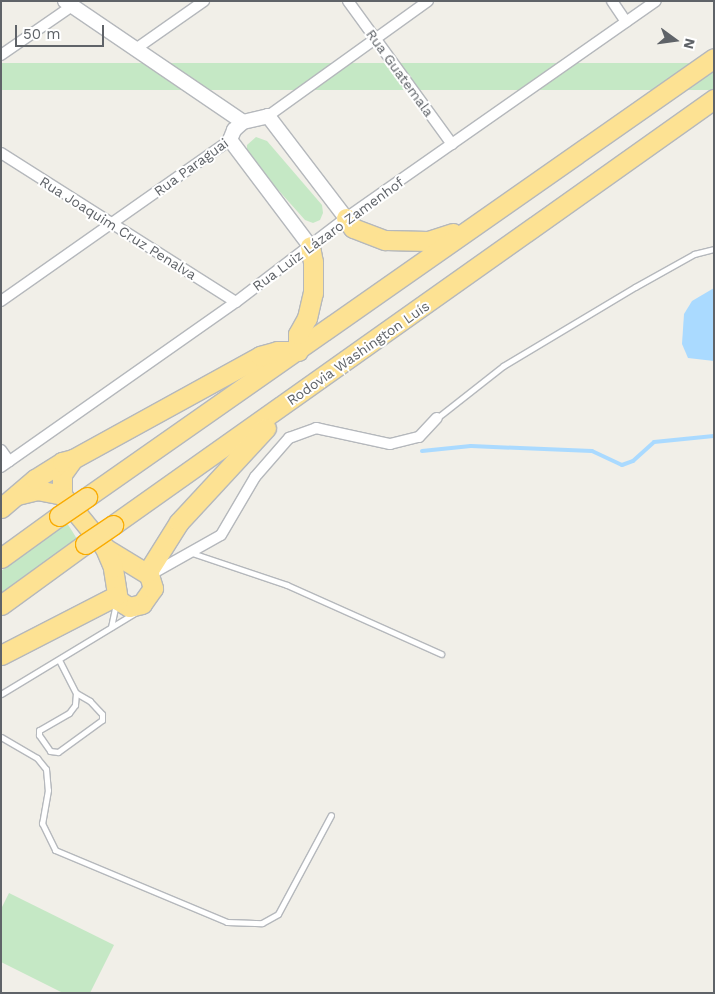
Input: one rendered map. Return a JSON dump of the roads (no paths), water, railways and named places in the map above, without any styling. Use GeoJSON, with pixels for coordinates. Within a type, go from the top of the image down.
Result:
{"type":"FeatureCollection","features":[{"type":"Feature","properties":{"kind":"highway"},"geometry":{"type":"LineString","coordinates":[[1,558],[714,58]]}},
{"type":"Feature","properties":{"kind":"highway","name":"Rodovia Washington Luís"},"geometry":{"type":"LineString","coordinates":[[1,605],[85,544],[365,349],[714,99]]}},
{"type":"Feature","properties":{"kind":"highway"},"geometry":{"type":"LineString","coordinates":[[346,218],[353,228],[385,240],[428,242],[446,236],[502,205]]}},
{"type":"Feature","properties":{"kind":"highway"},"geometry":{"type":"LineString","coordinates":[[298,351],[298,334],[307,318],[313,293],[313,262],[310,246]]}},
{"type":"Feature","properties":{"kind":"highway"},"geometry":{"type":"LineString","coordinates":[[148,574],[179,522],[262,431],[365,349]]}},
{"type":"Feature","properties":{"kind":"highway"},"geometry":{"type":"LineString","coordinates":[[1,508],[15,495],[55,466],[73,459],[260,356],[276,351],[298,351]]}},
{"type":"Feature","properties":{"kind":"highway"},"geometry":{"type":"LineString","coordinates":[[73,459],[62,474],[62,495],[105,548],[112,567],[116,597],[129,606],[148,600],[153,588],[148,574],[105,548]]}},
{"type":"Feature","properties":{"kind":"highway"},"geometry":{"type":"LineString","coordinates":[[15,495],[37,490],[62,495]]}},
{"type":"Feature","properties":{"kind":"highway"},"geometry":{"type":"LineString","coordinates":[[1,655],[116,597]]}},
{"type":"Feature","properties":{"kind":"street"},"geometry":{"type":"LineString","coordinates":[[137,48],[204,1]]}},
{"type":"Feature","properties":{"kind":"street","name":"Rua Guatemala"},"geometry":{"type":"LineString","coordinates":[[348,1],[452,144]]}},
{"type":"Feature","properties":{"kind":"street"},"geometry":{"type":"LineString","coordinates":[[1,55],[69,4],[137,48],[243,122],[268,116],[428,1]]}},
{"type":"Feature","properties":{"kind":"street"},"geometry":{"type":"LineString","coordinates":[[612,1],[626,22]]}},
{"type":"Feature","properties":{"kind":"street","name":"Rua Luiz Lázaro Zamenhof"},"geometry":{"type":"LineString","coordinates":[[5,464],[236,302],[346,218],[656,1]]}},
{"type":"Feature","properties":{"kind":"street"},"geometry":{"type":"LineString","coordinates":[[268,116],[346,218]]}},
{"type":"Feature","properties":{"kind":"street","name":"Rua Paraguai"},"geometry":{"type":"LineString","coordinates":[[1,301],[230,140],[234,130],[243,122]]}},
{"type":"Feature","properties":{"kind":"street"},"geometry":{"type":"LineString","coordinates":[[230,140],[310,246]]}},
{"type":"Feature","properties":{"kind":"street","name":"Rua Joaquim Cruz Penalva"},"geometry":{"type":"LineString","coordinates":[[1,153],[236,302]]}},
{"type":"Feature","properties":{"kind":"street"},"geometry":{"type":"LineString","coordinates":[[148,574],[221,536],[255,478],[290,438],[316,428],[390,444],[419,437],[437,418]]}},
{"type":"Feature","properties":{"kind":"street"},"geometry":{"type":"LineString","coordinates":[[1,450],[5,464]]}},
{"type":"Feature","properties":{"kind":"lane"},"geometry":{"type":"LineString","coordinates":[[437,418],[503,366],[694,254],[714,249]]}},
{"type":"Feature","properties":{"kind":"lane"},"geometry":{"type":"LineString","coordinates":[[191,553],[287,585],[441,654]]}},
{"type":"Feature","properties":{"kind":"lane"},"geometry":{"type":"LineString","coordinates":[[111,627],[116,597]]}},
{"type":"Feature","properties":{"kind":"lane"},"geometry":{"type":"LineString","coordinates":[[1,694],[111,627],[131,617],[148,600]]}},
{"type":"Feature","properties":{"kind":"lane"},"geometry":{"type":"LineString","coordinates":[[59,660],[76,694],[75,705],[69,713],[39,730],[39,736],[50,751],[58,752],[102,720],[102,714],[90,701],[76,694]]}},
{"type":"Feature","properties":{"kind":"lane"},"geometry":{"type":"LineString","coordinates":[[1,738],[37,758],[46,769],[48,790],[42,823],[55,850],[227,922],[262,923],[278,914],[331,815]]}},
{"type":"Feature","properties":{"kind":"water"},"geometry":{"type":"Polygon","coordinates":[[[714,288],[714,361],[688,358],[682,344],[684,314],[692,301],[714,288]]]}},
{"type":"Feature","properties":{"kind":"waterway"},"geometry":{"type":"LineString","coordinates":[[422,451],[471,446],[592,451],[622,465],[633,461],[654,442],[714,436]]}}]}
